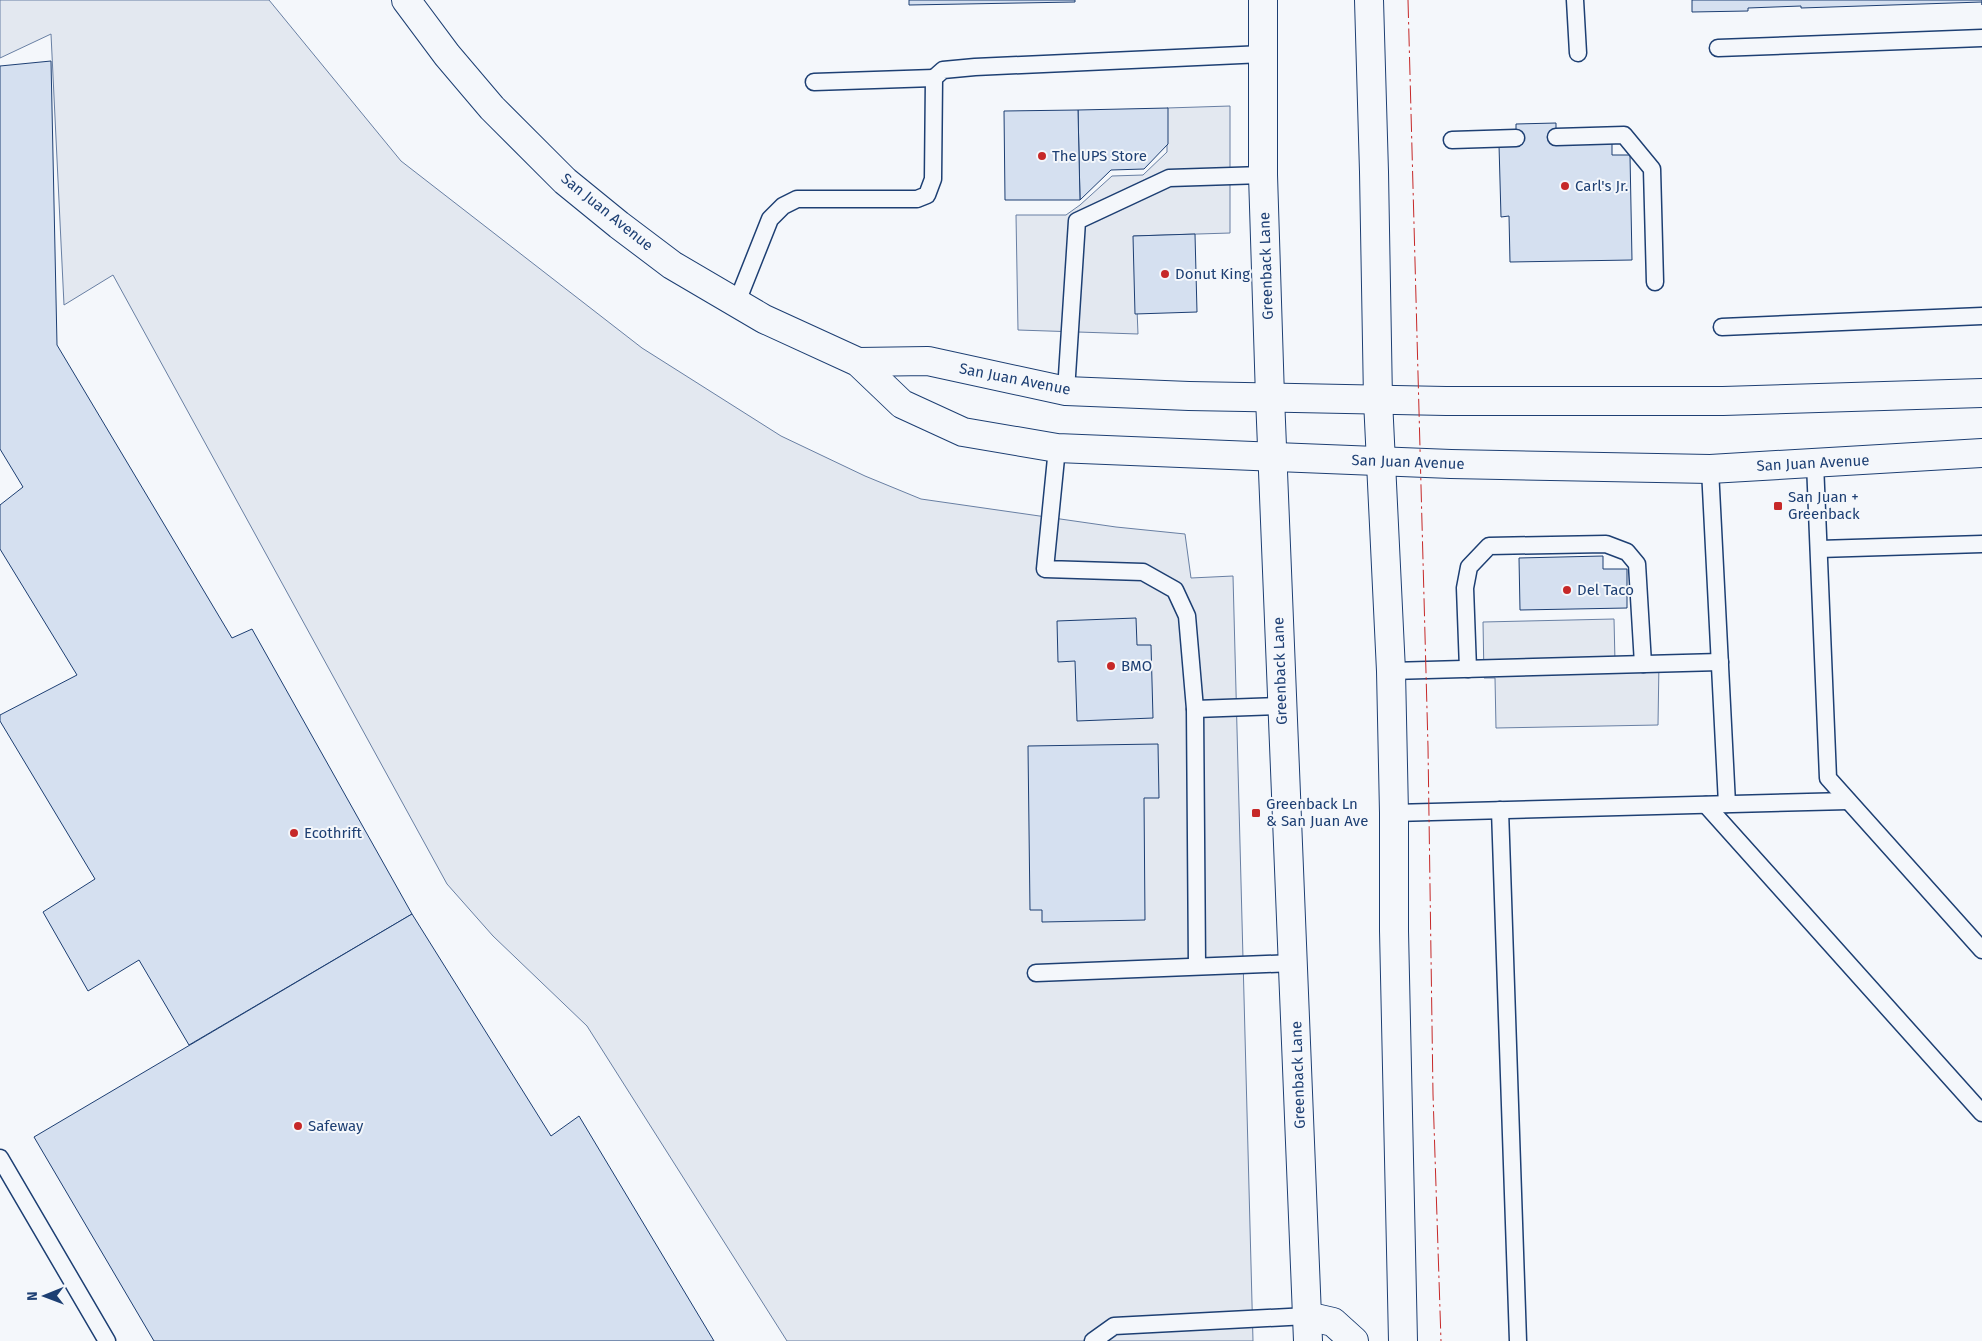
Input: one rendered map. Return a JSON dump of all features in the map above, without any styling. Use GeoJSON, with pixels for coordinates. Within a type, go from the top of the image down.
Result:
{"type":"FeatureCollection","features":[{"type":"Feature","properties":{"kind":"main road","name":"San Juan Avenue"},"geometry":{"type":"LineString","coordinates":[[406,0],[447,55],[492,108],[566,181],[619,225],[672,265],[764,319],[858,362],[902,404],[963,432],[1057,448],[1380,462],[1710,469],[1982,454]]}},
{"type":"Feature","properties":{"kind":"main road","name":"Greenback Lane"},"geometry":{"type":"LineString","coordinates":[[1263,0],[1264,175],[1272,457],[1308,1329]]}},
{"type":"Feature","properties":{"kind":"main road"},"geometry":{"type":"LineString","coordinates":[[1369,0],[1380,462],[1391,671],[1394,931],[1403,1341]]}},
{"type":"Feature","properties":{"kind":"main road","name":"San Juan Avenue"},"geometry":{"type":"LineString","coordinates":[[858,362],[928,360],[1066,391],[1189,396],[1378,400],[1723,401],[1982,393]]}},
{"type":"Feature","properties":{"kind":"main road"},"geometry":{"type":"LineString","coordinates":[[1308,1329],[1333,1322],[1354,1341]]}},
{"type":"Feature","properties":{"kind":"lane"},"geometry":{"type":"LineString","coordinates":[[1575,0],[1578,53]]}},
{"type":"Feature","properties":{"kind":"lane"},"geometry":{"type":"LineString","coordinates":[[1718,48],[1982,38]]}},
{"type":"Feature","properties":{"kind":"lane"},"geometry":{"type":"LineString","coordinates":[[814,82],[934,78],[943,70],[952,68],[1262,54]]}},
{"type":"Feature","properties":{"kind":"lane"},"geometry":{"type":"LineString","coordinates":[[737,302],[770,220],[783,206],[798,199],[917,199],[927,195],[933,179],[934,78]]}},
{"type":"Feature","properties":{"kind":"lane"},"geometry":{"type":"LineString","coordinates":[[1556,137],[1624,134],[1652,169],[1655,282]]}},
{"type":"Feature","properties":{"kind":"lane"},"geometry":{"type":"LineString","coordinates":[[1452,140],[1516,138]]}},
{"type":"Feature","properties":{"kind":"lane"},"geometry":{"type":"LineString","coordinates":[[1066,391],[1077,221],[1169,178],[1264,175]]}},
{"type":"Feature","properties":{"kind":"lane"},"geometry":{"type":"LineString","coordinates":[[1722,327],[1982,316]]}},
{"type":"Feature","properties":{"kind":"lane"},"geometry":{"type":"LineString","coordinates":[[1057,448],[1045,569],[1143,572],[1175,590],[1187,616],[1195,709],[1197,965]]}},
{"type":"Feature","properties":{"kind":"lane"},"geometry":{"type":"LineString","coordinates":[[1815,463],[1828,778],[1982,950]]}},
{"type":"Feature","properties":{"kind":"lane"},"geometry":{"type":"LineString","coordinates":[[1710,469],[1726,804]]}},
{"type":"Feature","properties":{"kind":"lane"},"geometry":{"type":"LineString","coordinates":[[1468,669],[1466,588],[1469,567],[1489,546],[1606,544],[1627,552],[1637,564],[1643,664]]}},
{"type":"Feature","properties":{"kind":"lane"},"geometry":{"type":"LineString","coordinates":[[1819,549],[1982,544]]}},
{"type":"Feature","properties":{"kind":"lane"},"geometry":{"type":"LineString","coordinates":[[1391,671],[1720,662]]}},
{"type":"Feature","properties":{"kind":"lane"},"geometry":{"type":"LineString","coordinates":[[1195,709],[1281,706]]}},
{"type":"Feature","properties":{"kind":"lane"},"geometry":{"type":"LineString","coordinates":[[1394,813],[1848,801]]}},
{"type":"Feature","properties":{"kind":"lane"},"geometry":{"type":"LineString","coordinates":[[1706,804],[1982,1113]]}},
{"type":"Feature","properties":{"kind":"lane"},"geometry":{"type":"LineString","coordinates":[[1500,810],[1518,1341]]}},
{"type":"Feature","properties":{"kind":"lane"},"geometry":{"type":"LineString","coordinates":[[1036,973],[1294,962]]}},
{"type":"Feature","properties":{"kind":"lane"},"geometry":{"type":"LineString","coordinates":[[0,1158],[107,1341]]}},
{"type":"Feature","properties":{"kind":"lane"},"geometry":{"type":"LineString","coordinates":[[1093,1341],[1114,1326],[1308,1329]]}},
{"type":"Feature","properties":{"kind":"shaded area"},"geometry":{"type":"Polygon","coordinates":[[[0,0],[269,0],[401,161],[642,348],[781,436],[865,476],[921,499],[1116,527],[1185,534],[1191,578],[1233,576],[1253,1341],[787,1341],[587,1026],[493,936],[447,884],[113,275],[64,305],[51,34],[0,58],[0,0]]]}},
{"type":"Feature","properties":{"kind":"shaded area"},"geometry":{"type":"Polygon","coordinates":[[[1230,106],[1230,233],[1134,236],[1138,334],[1018,330],[1016,215],[1066,215],[1112,176],[1143,175],[1167,152],[1167,108],[1230,106]]]}},
{"type":"Feature","properties":{"kind":"shaded area"},"geometry":{"type":"Polygon","coordinates":[[[1614,619],[1615,662],[1659,661],[1658,725],[1496,728],[1495,678],[1484,678],[1483,622],[1614,619]]]}},
{"type":"Feature","properties":{"kind":"building"},"geometry":{"type":"Polygon","coordinates":[[[909,0],[1075,0],[1075,2],[909,5],[909,0]]]}},
{"type":"Feature","properties":{"kind":"building"},"geometry":{"type":"Polygon","coordinates":[[[1692,0],[1982,0],[1982,2],[1801,8],[1801,6],[1748,8],[1748,11],[1692,12],[1692,0]]]}},
{"type":"Feature","properties":{"kind":"building"},"geometry":{"type":"Polygon","coordinates":[[[51,61],[57,345],[232,638],[252,629],[412,914],[189,1045],[139,960],[88,991],[43,912],[95,879],[0,721],[0,715],[77,675],[0,549],[0,505],[23,487],[0,449],[0,66],[51,61]]]}},
{"type":"Feature","properties":{"kind":"building"},"geometry":{"type":"Polygon","coordinates":[[[1168,108],[1168,144],[1144,169],[1111,170],[1080,200],[1078,110],[1168,108]]]}},
{"type":"Feature","properties":{"kind":"building","name":"The UPS Store"},"geometry":{"type":"Polygon","coordinates":[[[1078,110],[1080,200],[1005,200],[1004,111],[1078,110]]]}},
{"type":"Feature","properties":{"kind":"building","name":"Carl's Jr."},"geometry":{"type":"Polygon","coordinates":[[[1556,123],[1556,143],[1612,142],[1612,155],[1630,155],[1632,260],[1510,262],[1509,216],[1501,217],[1499,145],[1516,145],[1516,124],[1556,123]]]}},
{"type":"Feature","properties":{"kind":"building","name":"Donut King"},"geometry":{"type":"Polygon","coordinates":[[[1195,234],[1197,312],[1135,314],[1133,236],[1195,234]]]}},
{"type":"Feature","properties":{"kind":"building"},"geometry":{"type":"Polygon","coordinates":[[[1603,556],[1603,569],[1627,569],[1627,608],[1520,610],[1519,558],[1603,556]]]}},
{"type":"Feature","properties":{"kind":"building"},"geometry":{"type":"Polygon","coordinates":[[[1136,618],[1137,645],[1151,645],[1153,718],[1077,721],[1075,661],[1058,662],[1057,621],[1136,618]]]}},
{"type":"Feature","properties":{"kind":"building"},"geometry":{"type":"Polygon","coordinates":[[[1158,744],[1159,798],[1144,798],[1145,920],[1042,922],[1042,910],[1030,910],[1028,746],[1158,744]]]}},
{"type":"Feature","properties":{"kind":"building","name":"Safeway"},"geometry":{"type":"Polygon","coordinates":[[[412,914],[551,1136],[579,1116],[714,1341],[154,1341],[34,1137],[412,914]]]}},
{"type":"Feature","properties":{"kind":"power"},"geometry":{"type":"LineString","coordinates":[[1408,0],[1428,747],[1433,1094],[1441,1341]]}},
{"type":"Feature","properties":{"kind":"place","name":"The UPS Store"},"geometry":{"type":"Point","coordinates":[1042,156]}},
{"type":"Feature","properties":{"kind":"place","name":"Carl's Jr."},"geometry":{"type":"Point","coordinates":[1565,186]}},
{"type":"Feature","properties":{"kind":"place","name":"Donut King"},"geometry":{"type":"Point","coordinates":[1165,274]}},
{"type":"Feature","properties":{"kind":"place","name":"San Juan + Greenback"},"geometry":{"type":"Point","coordinates":[1778,506]}},
{"type":"Feature","properties":{"kind":"place","name":"Del Taco"},"geometry":{"type":"Point","coordinates":[1567,590]}},
{"type":"Feature","properties":{"kind":"place","name":"BMO"},"geometry":{"type":"Point","coordinates":[1111,666]}},
{"type":"Feature","properties":{"kind":"place","name":"Greenback Ln & San Juan Ave"},"geometry":{"type":"Point","coordinates":[1256,813]}},
{"type":"Feature","properties":{"kind":"place","name":"Ecothrift"},"geometry":{"type":"Point","coordinates":[294,833]}},
{"type":"Feature","properties":{"kind":"place","name":"Safeway"},"geometry":{"type":"Point","coordinates":[298,1126]}}]}
